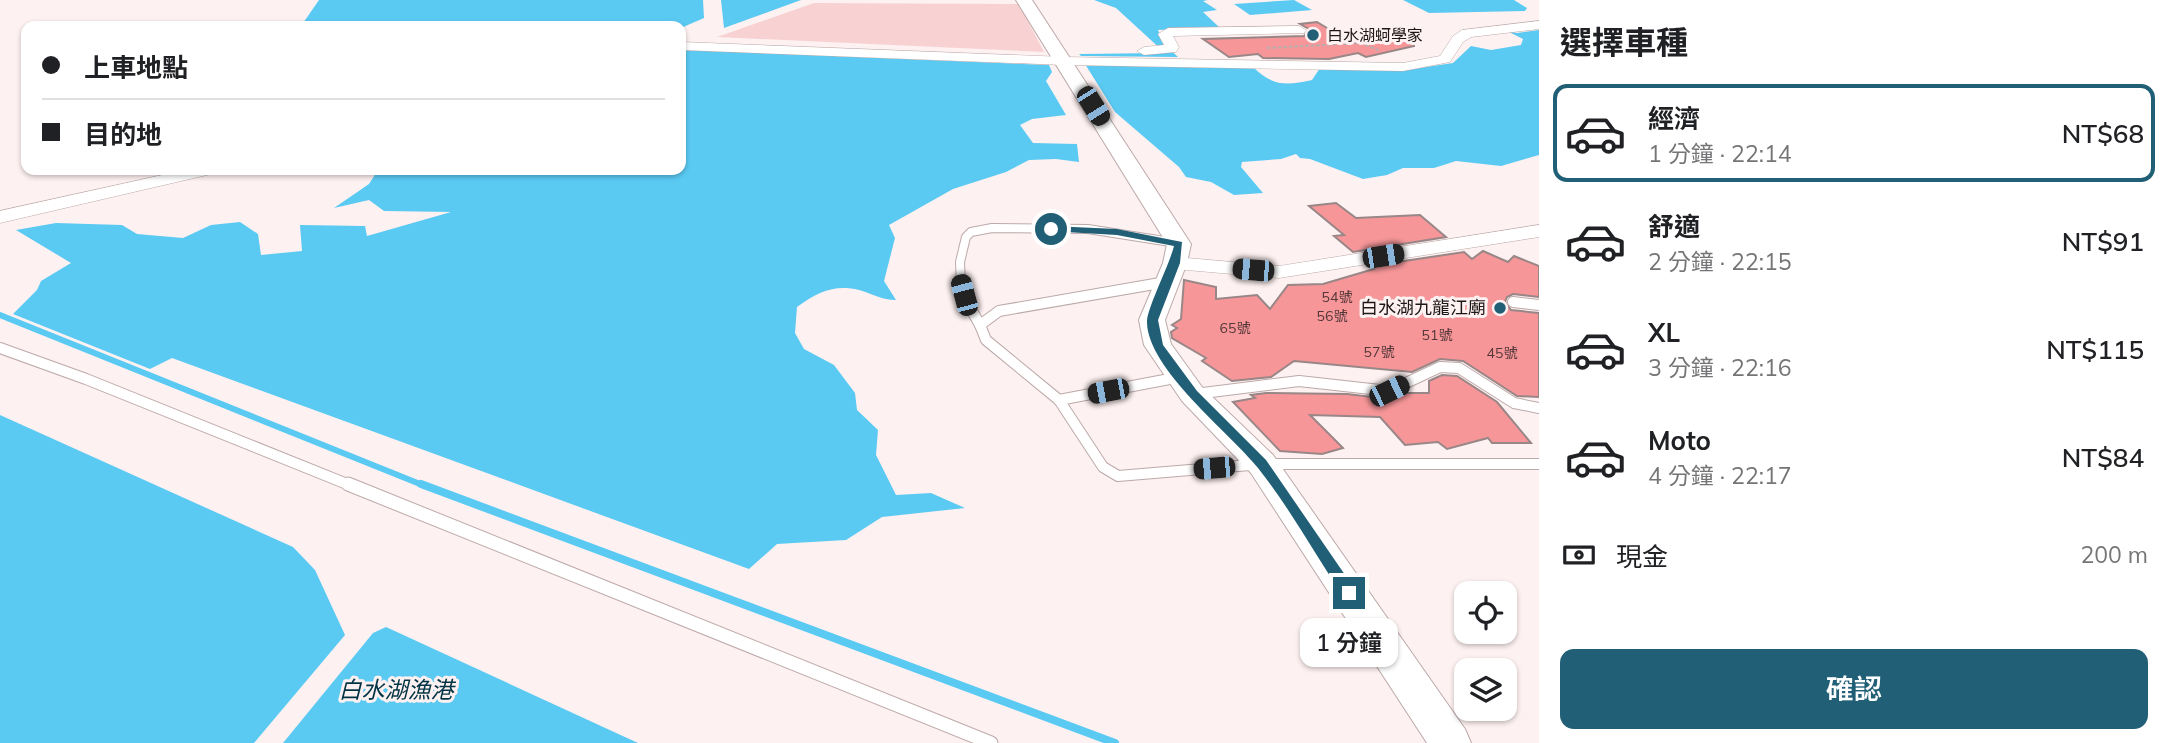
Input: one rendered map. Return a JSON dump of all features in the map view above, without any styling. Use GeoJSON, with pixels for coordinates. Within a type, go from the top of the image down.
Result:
{"type":"FeatureCollection","features":[{"type":"Feature","properties":{"kind":"street"},"geometry":{"type":"LineString","coordinates":[[1024,0],[1062,57],[1174,263],[1152,320],[1158,345],[1187,386],[1262,464],[1451,743]]}},
{"type":"Feature","properties":{"kind":"street"},"geometry":{"type":"LineString","coordinates":[[686,46],[1403,66],[1445,59],[1458,40],[1467,33],[1539,25]]}},
{"type":"Feature","properties":{"kind":"street"},"geometry":{"type":"LineString","coordinates":[[1062,57],[1167,50],[1172,47],[1165,34],[1168,32],[1299,30]]}},
{"type":"Feature","properties":{"kind":"street"},"geometry":{"type":"LineString","coordinates":[[0,217],[185,175]]}},
{"type":"Feature","properties":{"kind":"street"},"geometry":{"type":"LineString","coordinates":[[1174,263],[1279,272],[1539,231]]}},
{"type":"Feature","properties":{"kind":"lane"},"geometry":{"type":"LineString","coordinates":[[1174,263],[1088,229],[992,229],[971,232],[962,243],[960,281],[986,340],[1059,400],[1103,467],[1118,476],[1262,464],[1539,464]]}},
{"type":"Feature","properties":{"kind":"lane"},"geometry":{"type":"LineString","coordinates":[[980,325],[999,312],[1174,263]]}},
{"type":"Feature","properties":{"kind":"lane"},"geometry":{"type":"LineString","coordinates":[[1513,302],[1539,305]]}},
{"type":"Feature","properties":{"kind":"lane"},"geometry":{"type":"LineString","coordinates":[[0,348],[124,394],[990,743]]}},
{"type":"Feature","properties":{"kind":"lane"},"geometry":{"type":"LineString","coordinates":[[1059,400],[1187,386],[1299,382],[1389,391],[1440,367],[1459,368],[1514,403],[1539,408]]}},
{"type":"Feature","properties":{"kind":"path"},"geometry":{"type":"LineString","coordinates":[[1267,48],[1362,43],[1384,52]]}},
{"type":"Feature","properties":{"kind":"shaded area"},"geometry":{"type":"Polygon","coordinates":[[[814,3],[1019,4],[1044,52],[717,37],[814,3]]]}},
{"type":"Feature","properties":{"kind":"water"},"geometry":{"type":"Polygon","coordinates":[[[319,0],[703,0],[704,18],[686,26],[686,21],[304,21],[319,0]]]}},
{"type":"Feature","properties":{"kind":"water"},"geometry":{"type":"Polygon","coordinates":[[[721,0],[801,0],[724,28],[721,0]]]}},
{"type":"Feature","properties":{"kind":"water"},"geometry":{"type":"Polygon","coordinates":[[[1094,0],[1208,0],[1203,1],[1217,10],[1203,12],[1219,27],[1158,30],[1164,44],[1178,57],[1081,56],[1079,54],[1165,53],[1116,8],[1094,0]]]}},
{"type":"Feature","properties":{"kind":"water"},"geometry":{"type":"Polygon","coordinates":[[[1294,0],[1312,10],[1250,15],[1234,4],[1294,0]]]}},
{"type":"Feature","properties":{"kind":"water"},"geometry":{"type":"Polygon","coordinates":[[[1403,0],[1514,0],[1527,8],[1525,11],[1429,13],[1403,0]]]}},
{"type":"Feature","properties":{"kind":"water"},"geometry":{"type":"Polygon","coordinates":[[[1539,30],[1539,155],[1501,166],[1456,161],[1434,168],[1403,168],[1387,175],[1363,179],[1310,159],[1300,158],[1296,154],[1281,159],[1242,162],[1241,167],[1263,193],[1234,195],[1211,182],[1186,177],[1179,167],[1115,112],[1085,64],[1253,67],[1273,81],[1294,83],[1312,80],[1320,68],[1406,70],[1453,63],[1471,46],[1491,50],[1521,45],[1523,39],[1507,31],[1517,33],[1539,30]]]}},
{"type":"Feature","properties":{"kind":"water"},"geometry":{"type":"Polygon","coordinates":[[[686,51],[1049,65],[1052,72],[1046,81],[1066,115],[1032,119],[1020,125],[1033,143],[1077,144],[1079,162],[1029,160],[1006,172],[953,189],[889,225],[895,238],[884,281],[896,300],[841,288],[819,294],[797,307],[795,333],[804,349],[834,365],[855,393],[857,410],[878,430],[876,455],[896,495],[931,493],[965,508],[882,517],[846,540],[777,544],[749,569],[172,358],[150,369],[13,314],[37,290],[41,281],[71,263],[16,230],[56,223],[122,225],[137,234],[183,238],[211,225],[240,222],[258,234],[261,255],[302,251],[300,225],[365,226],[367,236],[451,212],[384,211],[369,200],[334,208],[369,184],[375,175],[686,175],[686,51]]]}},
{"type":"Feature","properties":{"kind":"water"},"geometry":{"type":"Polygon","coordinates":[[[0,415],[293,547],[315,570],[345,635],[254,743],[0,743],[0,415]]]}},
{"type":"Feature","properties":{"kind":"water","name":"白水湖漁港"},"geometry":{"type":"Polygon","coordinates":[[[386,627],[638,743],[283,743],[373,633],[386,627]]]}},
{"type":"Feature","properties":{"kind":"building"},"geometry":{"type":"Polygon","coordinates":[[[1317,22],[1352,43],[1411,32],[1414,46],[1366,57],[1358,53],[1329,59],[1263,58],[1258,54],[1229,57],[1203,39],[1304,36],[1309,29],[1300,24],[1317,22]]]}},
{"type":"Feature","properties":{"kind":"building"},"geometry":{"type":"Polygon","coordinates":[[[1336,203],[1356,218],[1420,215],[1446,237],[1353,252],[1334,236],[1344,235],[1309,206],[1336,203]]]}},
{"type":"Feature","properties":{"kind":"building"},"geometry":{"type":"Polygon","coordinates":[[[1483,251],[1508,262],[1514,256],[1539,266],[1539,297],[1513,294],[1507,297],[1505,302],[1511,310],[1539,313],[1539,397],[1517,396],[1463,361],[1440,359],[1412,372],[1294,361],[1271,377],[1232,381],[1202,361],[1206,358],[1172,338],[1171,332],[1177,328],[1172,325],[1181,319],[1184,280],[1216,287],[1216,299],[1257,295],[1270,309],[1288,285],[1323,284],[1374,269],[1371,266],[1464,252],[1472,259],[1483,251]]]}},
{"type":"Feature","properties":{"kind":"building"},"geometry":{"type":"Polygon","coordinates":[[[1442,375],[1457,376],[1497,402],[1531,443],[1492,443],[1488,438],[1447,449],[1438,442],[1405,445],[1380,417],[1310,415],[1343,448],[1322,454],[1280,451],[1233,402],[1266,393],[1347,394],[1389,399],[1403,393],[1429,393],[1429,381],[1442,375]]]}},
{"type":"Feature","properties":{"kind":"waterway"},"geometry":{"type":"LineString","coordinates":[[0,315],[425,486]]}},
{"type":"Feature","properties":{"kind":"waterway"},"geometry":{"type":"LineString","coordinates":[[421,484],[1115,743]]}},
{"type":"Feature","properties":{"kind":"place","name":"白水湖蚵學家"},"geometry":{"type":"Point","coordinates":[1313,35]}},
{"type":"Feature","properties":{"kind":"place","name":"白水湖九龍江廟"},"geometry":{"type":"Point","coordinates":[1500,308]}},
{"type":"Feature","properties":{"kind":"route"},"geometry":{"type":"LineString","coordinates":[[1051,229],[1117,232],[1179,244],[1175,263],[1152,320],[1158,345],[1192,394],[1262,464],[1349,593]]}}]}
